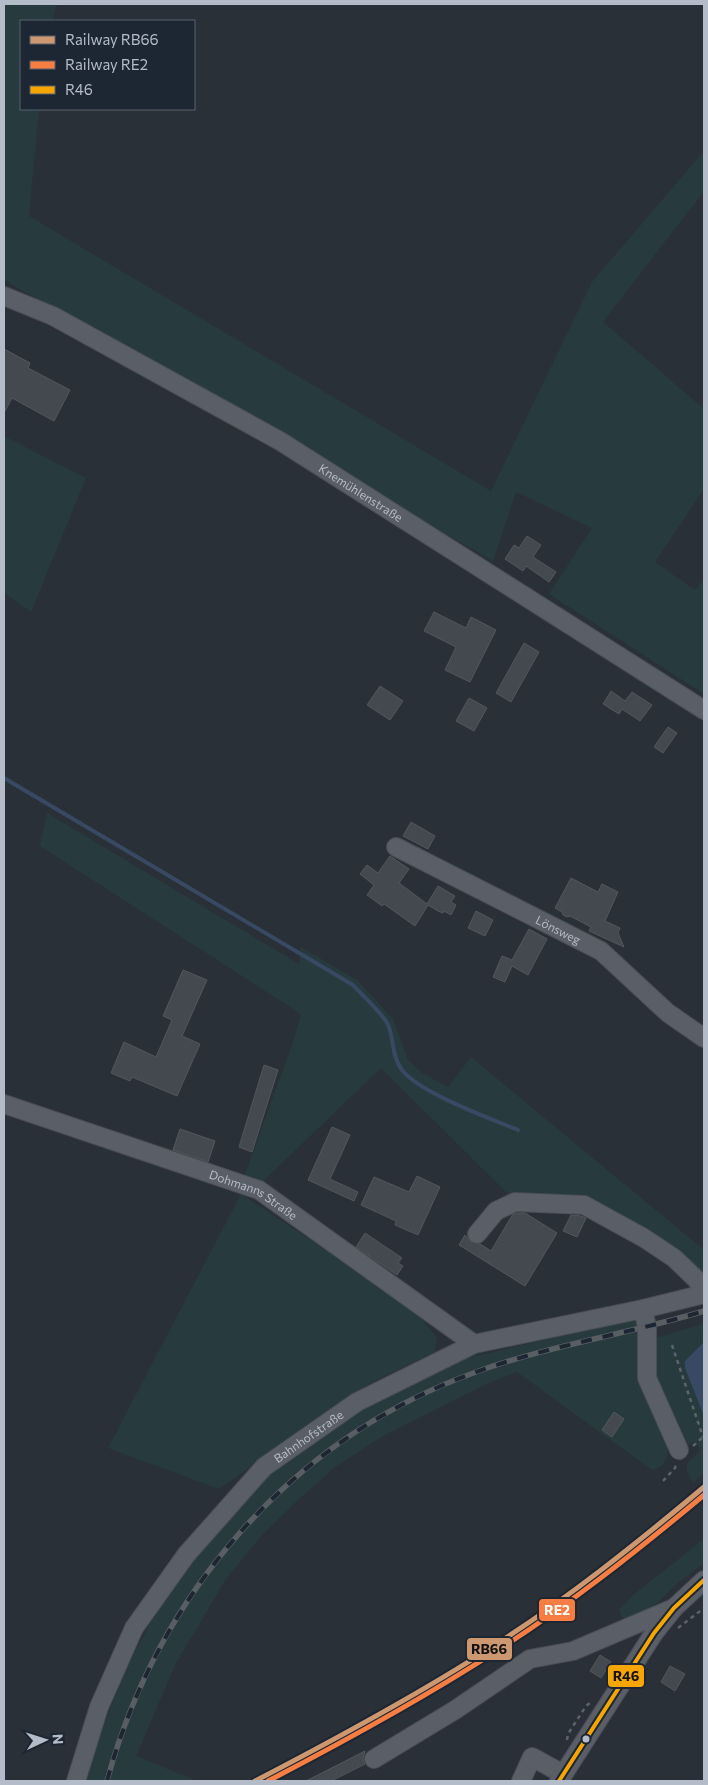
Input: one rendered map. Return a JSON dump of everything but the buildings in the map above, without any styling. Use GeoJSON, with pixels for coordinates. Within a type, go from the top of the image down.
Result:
{"type":"FeatureCollection","features":[{"type":"Feature","properties":{"kind":"street","name":"Knemühlenstraße"},"geometry":{"type":"LineString","coordinates":[[4,296],[54,316],[280,441],[704,710]]}},
{"type":"Feature","properties":{"kind":"street","name":"Lönsweg"},"geometry":{"type":"LineString","coordinates":[[396,846],[601,951],[668,1013],[704,1038]]}},
{"type":"Feature","properties":{"kind":"street","name":"Dohmanns Straße"},"geometry":{"type":"LineString","coordinates":[[4,1104],[259,1190],[474,1344]]}},
{"type":"Feature","properties":{"kind":"street","name":"Bahnhofstraße"},"geometry":{"type":"LineString","coordinates":[[76,1781],[98,1707],[134,1628],[186,1555],[264,1467],[357,1402],[474,1344],[643,1309],[704,1294],[697,1280],[674,1258],[644,1238],[584,1205],[515,1202],[496,1211],[478,1234]]}},
{"type":"Feature","properties":{"kind":"street"},"geometry":{"type":"LineString","coordinates":[[643,1309],[647,1326],[648,1378],[679,1450]]}},
{"type":"Feature","properties":{"kind":"street"},"geometry":{"type":"LineString","coordinates":[[521,1781],[532,1757],[561,1778],[654,1633],[674,1608],[704,1580]]}},
{"type":"Feature","properties":{"kind":"street"},"geometry":{"type":"LineString","coordinates":[[374,1759],[455,1710],[530,1659],[573,1651],[674,1608]]}},
{"type":"Feature","properties":{"kind":"path"},"geometry":{"type":"LineString","coordinates":[[672,1345],[703,1437]]}},
{"type":"Feature","properties":{"kind":"path"},"geometry":{"type":"LineString","coordinates":[[663,1481],[675,1468],[679,1450]]}},
{"type":"Feature","properties":{"kind":"green space"},"geometry":{"type":"Polygon","coordinates":[[[4,4],[57,4],[52,20],[20,20],[20,110],[39,110],[29,216],[491,491],[592,282],[704,151],[704,191],[603,322],[704,409],[704,489],[655,562],[695,590],[704,579],[704,694],[549,594],[592,528],[516,492],[493,561],[4,280],[4,4]]]}},
{"type":"Feature","properties":{"kind":"green space"},"geometry":{"type":"Polygon","coordinates":[[[4,436],[86,478],[31,612],[4,592],[4,436]]]}},
{"type":"Feature","properties":{"kind":"green space"},"geometry":{"type":"Polygon","coordinates":[[[47,813],[299,964],[301,947],[357,980],[393,1019],[408,1060],[422,1073],[448,1087],[471,1057],[704,1250],[704,1278],[647,1231],[582,1195],[511,1197],[381,1068],[258,1186],[244,1177],[293,1042],[301,1014],[40,846],[47,813]]]}},
{"type":"Feature","properties":{"kind":"green space"},"geometry":{"type":"Polygon","coordinates":[[[241,1194],[409,1305],[437,1337],[435,1352],[370,1383],[219,1489],[108,1448],[241,1194]]]}},
{"type":"Feature","properties":{"kind":"green space"},"geometry":{"type":"Polygon","coordinates":[[[635,1318],[641,1333],[667,1435],[667,1456],[662,1466],[652,1470],[517,1372],[486,1384],[383,1436],[335,1467],[262,1535],[226,1579],[175,1665],[136,1756],[197,1781],[86,1781],[97,1744],[125,1670],[156,1613],[190,1561],[269,1476],[314,1440],[363,1408],[468,1358],[635,1318]]]}},
{"type":"Feature","properties":{"kind":"green space"},"geometry":{"type":"Polygon","coordinates":[[[704,1324],[704,1473],[693,1483],[687,1471],[687,1464],[701,1450],[694,1442],[688,1445],[681,1444],[653,1375],[652,1339],[704,1324]]]}},
{"type":"Feature","properties":{"kind":"green space"},"geometry":{"type":"Polygon","coordinates":[[[704,1539],[704,1563],[674,1586],[655,1605],[632,1621],[622,1617],[619,1610],[633,1595],[704,1539]]]}},
{"type":"Feature","properties":{"kind":"water"},"geometry":{"type":"Polygon","coordinates":[[[704,1342],[704,1416],[685,1368],[685,1361],[704,1342]]]}},
{"type":"Feature","properties":{"kind":"waterway"},"geometry":{"type":"LineString","coordinates":[[4,778],[353,985],[384,1018],[391,1033],[398,1064],[411,1079],[439,1096],[518,1130]]}},
{"type":"Feature","properties":{"kind":"railway"},"geometry":{"type":"LineString","coordinates":[[107,1781],[130,1712],[160,1647],[198,1586],[242,1531],[292,1481],[348,1437],[409,1401],[476,1372],[532,1354],[704,1311]]}},
{"type":"Feature","properties":{"kind":"rail line","name":"RB66"},"geometry":{"type":"LineString","coordinates":[[255,1781],[375,1717],[434,1683],[520,1629],[601,1570],[704,1487]]}},
{"type":"Feature","properties":{"kind":"rail line","name":"RE2"},"geometry":{"type":"LineString","coordinates":[[268,1781],[411,1703],[522,1634],[602,1577],[704,1495]]}},
{"type":"Feature","properties":{"kind":"transit line","name":"R46"},"geometry":{"type":"LineString","coordinates":[[559,1781],[654,1633],[674,1608],[704,1580]]}}]}
